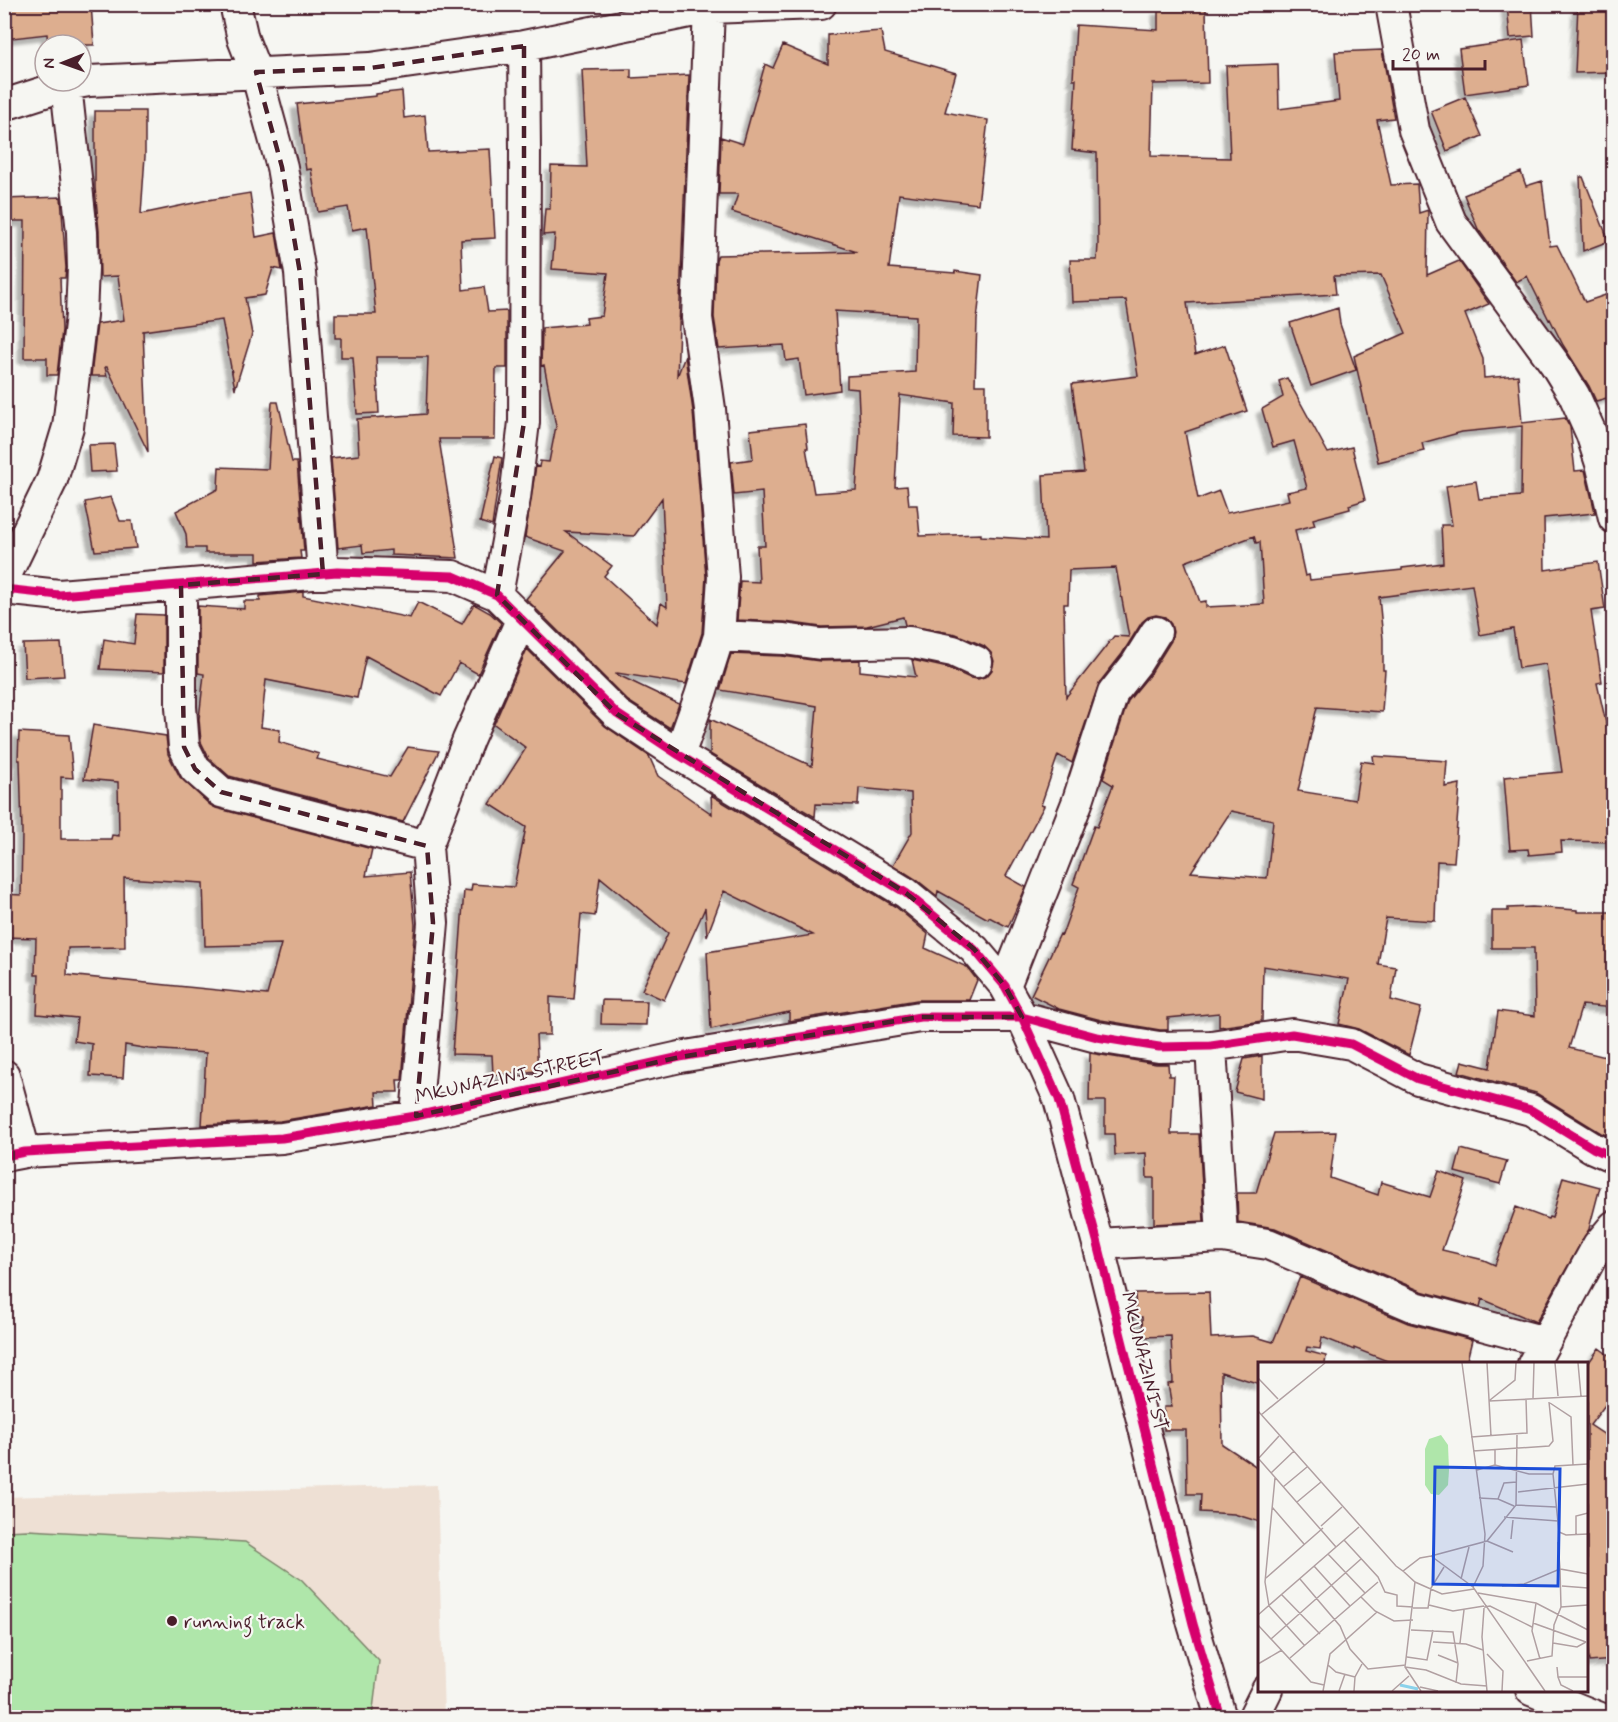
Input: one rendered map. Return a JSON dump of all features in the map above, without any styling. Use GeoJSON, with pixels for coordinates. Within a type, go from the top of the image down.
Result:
{"type":"FeatureCollection","features":[{"type":"Feature","properties":{"kind":"street"},"geometry":{"type":"LineString","coordinates":[[235,4],[243,39],[256,72],[282,167],[300,273],[323,574]]}},
{"type":"Feature","properties":{"kind":"street"},"geometry":{"type":"LineString","coordinates":[[93,81],[370,68],[524,46],[709,8],[821,4]]}},
{"type":"Feature","properties":{"kind":"street"},"geometry":{"type":"LineString","coordinates":[[1391,4],[1414,130],[1451,222],[1555,364],[1574,395],[1591,433],[1614,518]]}},
{"type":"Feature","properties":{"kind":"street"},"geometry":{"type":"LineString","coordinates":[[679,755],[718,636],[723,577],[710,409],[697,318],[709,8]]}},
{"type":"Feature","properties":{"kind":"street"},"geometry":{"type":"LineString","coordinates":[[497,595],[515,498],[524,422],[524,46]]}},
{"type":"Feature","properties":{"kind":"street"},"geometry":{"type":"LineString","coordinates":[[4,102],[7,104],[43,93]]}},
{"type":"Feature","properties":{"kind":"street"},"geometry":{"type":"LineString","coordinates":[[4,579],[52,480],[68,428],[81,315],[82,232],[67,93]]}},
{"type":"Feature","properties":{"kind":"street","name":"MKUNAZINI ST"},"geometry":{"type":"LineString","coordinates":[[4,589],[59,595],[337,572],[453,576],[497,595],[617,714],[679,755],[906,893],[974,949],[1005,986],[1022,1017],[1059,1099],[1098,1244],[1193,1624],[1221,1718]]}},
{"type":"Feature","properties":{"kind":"street"},"geometry":{"type":"LineString","coordinates":[[181,585],[183,747],[195,769],[221,792],[427,846]]}},
{"type":"Feature","properties":{"kind":"street"},"geometry":{"type":"LineString","coordinates":[[416,1116],[433,923],[427,846],[468,740],[522,618]]}},
{"type":"Feature","properties":{"kind":"street"},"geometry":{"type":"LineString","coordinates":[[1005,986],[1077,803],[1113,693],[1136,664],[1156,632]]}},
{"type":"Feature","properties":{"kind":"street"},"geometry":{"type":"LineString","coordinates":[[718,636],[784,639],[820,644],[909,642],[953,651],[977,662]]}},
{"type":"Feature","properties":{"kind":"street","name":"MKUNAZINI STREET"},"geometry":{"type":"LineString","coordinates":[[15,1154],[282,1138],[416,1116],[680,1057],[920,1017],[1022,1017],[1097,1037],[1159,1047],[1210,1046],[1292,1034],[1351,1044],[1418,1079],[1531,1110],[1593,1148],[1614,1157]]}},
{"type":"Feature","properties":{"kind":"street"},"geometry":{"type":"LineString","coordinates":[[1210,1046],[1222,1237]]}},
{"type":"Feature","properties":{"kind":"street"},"geometry":{"type":"LineString","coordinates":[[4,1075],[15,1154]]}},
{"type":"Feature","properties":{"kind":"street"},"geometry":{"type":"LineString","coordinates":[[1098,1244],[1222,1237],[1268,1244],[1415,1307],[1539,1353],[1598,1245],[1614,1226]]}},
{"type":"Feature","properties":{"kind":"street"},"geometry":{"type":"LineString","coordinates":[[1253,1718],[1266,1692]]}},
{"type":"Feature","properties":{"kind":"street"},"geometry":{"type":"LineString","coordinates":[[1536,1692],[1600,1718]]}},
{"type":"Feature","properties":{"kind":"highlighted area"},"geometry":{"type":"Polygon","coordinates":[[[524,46],[524,422],[497,595],[617,714],[906,893],[974,949],[1005,986],[1022,1017],[920,1017],[680,1057],[416,1116],[433,923],[427,846],[221,792],[195,769],[184,747],[181,585],[323,574],[300,273],[282,167],[256,72],[370,68],[524,46]]]}},
{"type":"Feature","properties":{"kind":"shaded area","name":"running track"},"geometry":{"type":"Polygon","coordinates":[[[437,1485],[444,1717],[5,1717],[4,1497],[437,1485]]]}},
{"type":"Feature","properties":{"kind":"green space","name":"running track"},"geometry":{"type":"Polygon","coordinates":[[[28,1530],[245,1542],[302,1580],[379,1661],[372,1717],[5,1717],[5,1531],[28,1530]]]}},
{"type":"Feature","properties":{"kind":"building"},"geometry":{"type":"Polygon","coordinates":[[[4,4],[91,4],[94,45],[93,33],[33,33],[33,36],[4,39],[4,4]]]}},
{"type":"Feature","properties":{"kind":"building"},"geometry":{"type":"Polygon","coordinates":[[[1507,4],[1532,4],[1534,36],[1510,38],[1507,4]]]}},
{"type":"Feature","properties":{"kind":"building"},"geometry":{"type":"Polygon","coordinates":[[[1578,4],[1610,4],[1614,72],[1575,73],[1578,4]]]}},
{"type":"Feature","properties":{"kind":"building"},"geometry":{"type":"Polygon","coordinates":[[[1206,9],[1208,83],[1153,84],[1151,156],[1230,158],[1226,66],[1278,64],[1279,109],[1339,101],[1335,52],[1382,50],[1394,118],[1377,120],[1391,185],[1417,184],[1419,213],[1428,210],[1427,275],[1459,261],[1489,304],[1465,314],[1483,359],[1484,378],[1518,375],[1522,423],[1565,418],[1570,427],[1575,471],[1585,470],[1595,513],[1544,518],[1545,570],[1598,562],[1605,609],[1591,611],[1602,682],[1597,683],[1611,745],[1614,744],[1614,842],[1561,841],[1562,852],[1529,855],[1528,849],[1510,850],[1504,777],[1562,772],[1546,664],[1519,668],[1513,629],[1480,635],[1472,585],[1379,597],[1383,670],[1385,670],[1382,712],[1317,707],[1298,791],[1355,800],[1361,761],[1374,763],[1373,756],[1447,761],[1445,787],[1460,784],[1454,862],[1437,861],[1435,921],[1386,918],[1378,964],[1396,967],[1391,1000],[1421,1008],[1409,1055],[1359,1029],[1339,1024],[1349,979],[1263,966],[1262,1021],[1219,1027],[1219,1013],[1168,1018],[1168,1030],[1101,1020],[1059,1009],[1031,995],[1060,934],[1062,935],[1079,887],[1073,884],[1094,826],[1097,827],[1113,785],[1103,779],[1128,701],[1151,673],[1171,641],[1173,632],[1171,624],[1165,617],[1156,615],[1142,622],[1122,654],[1099,683],[1072,763],[1058,755],[1041,805],[1044,806],[1006,876],[1026,887],[1008,927],[989,917],[988,919],[938,891],[937,896],[893,865],[912,832],[911,793],[859,788],[858,805],[816,804],[815,817],[710,754],[710,719],[812,766],[817,706],[720,690],[731,654],[782,656],[820,661],[860,660],[860,671],[916,677],[912,660],[948,668],[970,678],[978,679],[987,676],[992,670],[994,661],[991,653],[984,646],[956,634],[905,625],[903,617],[867,626],[821,627],[785,622],[737,620],[740,581],[759,582],[757,546],[765,546],[762,492],[734,495],[731,462],[753,459],[750,430],[805,424],[808,448],[806,448],[814,493],[856,490],[860,431],[858,389],[847,388],[847,376],[915,372],[916,316],[835,311],[840,390],[804,395],[799,359],[786,361],[784,345],[719,349],[714,317],[718,255],[857,252],[732,212],[738,194],[719,194],[721,137],[743,144],[765,64],[773,68],[783,45],[828,64],[828,35],[881,31],[885,52],[956,73],[945,112],[988,120],[978,204],[899,194],[889,268],[955,273],[955,271],[982,275],[977,320],[975,385],[986,385],[986,437],[953,436],[954,403],[900,395],[895,487],[907,486],[909,505],[917,505],[920,536],[981,534],[981,536],[1046,540],[1043,475],[1084,472],[1072,384],[1138,376],[1126,300],[1072,302],[1070,260],[1097,260],[1098,244],[1097,153],[1072,150],[1076,25],[1158,30],[1158,10],[1206,9]],[[1381,275],[1334,276],[1336,294],[1187,303],[1195,355],[1225,345],[1247,411],[1185,432],[1198,499],[1219,491],[1227,513],[1289,500],[1287,492],[1307,488],[1294,441],[1273,447],[1262,409],[1283,397],[1279,381],[1287,378],[1328,453],[1352,447],[1365,500],[1349,505],[1350,509],[1313,519],[1315,525],[1295,530],[1305,576],[1309,575],[1310,580],[1443,563],[1441,525],[1452,525],[1446,486],[1476,481],[1479,499],[1521,496],[1522,426],[1462,432],[1422,443],[1424,451],[1378,462],[1354,356],[1406,333],[1381,275]],[[1254,536],[1185,562],[1200,602],[1206,601],[1206,607],[1264,604],[1260,542],[1256,543],[1254,536]],[[1116,568],[1069,570],[1068,604],[1064,604],[1066,697],[1114,636],[1129,637],[1116,568]],[[1231,811],[1191,872],[1267,878],[1273,820],[1231,811]]]}},
{"type":"Feature","properties":{"kind":"building"},"geometry":{"type":"Polygon","coordinates":[[[1523,40],[1529,85],[1465,94],[1459,49],[1523,40]]]}},
{"type":"Feature","properties":{"kind":"building"},"geometry":{"type":"Polygon","coordinates":[[[631,69],[631,78],[689,75],[677,377],[685,356],[693,411],[706,577],[702,633],[686,684],[616,674],[679,704],[670,728],[628,701],[526,599],[565,551],[525,537],[536,466],[539,467],[540,461],[549,462],[556,426],[544,365],[541,366],[542,328],[587,324],[586,318],[602,316],[608,273],[552,269],[555,234],[543,235],[545,209],[550,209],[551,166],[587,167],[582,70],[631,69]],[[662,498],[634,536],[566,532],[612,566],[604,576],[657,624],[661,603],[667,607],[662,498]]]}},
{"type":"Feature","properties":{"kind":"building"},"geometry":{"type":"Polygon","coordinates":[[[402,91],[404,118],[425,115],[428,152],[490,149],[495,238],[461,240],[463,290],[484,287],[488,312],[507,311],[507,368],[496,368],[495,439],[439,439],[458,558],[391,555],[391,550],[363,553],[362,545],[338,548],[331,458],[359,455],[357,419],[426,414],[428,357],[376,357],[379,413],[357,414],[353,357],[341,357],[341,338],[335,338],[335,314],[376,314],[367,227],[352,230],[348,207],[318,212],[311,169],[306,170],[297,104],[402,91]]]}},
{"type":"Feature","properties":{"kind":"building"},"geometry":{"type":"Polygon","coordinates":[[[1465,97],[1482,136],[1447,151],[1431,111],[1465,97]]]}},
{"type":"Feature","properties":{"kind":"building"},"geometry":{"type":"Polygon","coordinates":[[[95,111],[145,111],[141,214],[250,193],[256,237],[276,233],[282,270],[273,268],[265,295],[245,298],[252,334],[235,389],[222,320],[143,331],[148,452],[107,367],[105,367],[107,376],[91,376],[97,324],[124,320],[118,276],[100,277],[95,188],[95,111]]]}},
{"type":"Feature","properties":{"kind":"building"},"geometry":{"type":"Polygon","coordinates":[[[1521,172],[1526,186],[1542,181],[1550,246],[1557,245],[1585,302],[1614,292],[1614,396],[1596,401],[1549,320],[1527,276],[1516,282],[1478,229],[1464,195],[1521,172]]]}},
{"type":"Feature","properties":{"kind":"building"},"geometry":{"type":"Polygon","coordinates":[[[1580,177],[1583,177],[1609,241],[1583,251],[1580,177]]]}},
{"type":"Feature","properties":{"kind":"building"},"geometry":{"type":"Polygon","coordinates":[[[61,197],[66,268],[65,278],[60,278],[62,330],[57,375],[47,375],[47,358],[24,358],[25,221],[4,221],[4,199],[61,197]]]}},
{"type":"Feature","properties":{"kind":"building"},"geometry":{"type":"Polygon","coordinates":[[[1338,308],[1340,324],[1356,370],[1311,386],[1290,323],[1338,308]]]}},
{"type":"Feature","properties":{"kind":"building"},"geometry":{"type":"Polygon","coordinates":[[[272,402],[278,402],[292,462],[297,462],[304,551],[300,551],[301,558],[257,561],[257,553],[205,553],[205,548],[187,548],[186,534],[176,511],[218,489],[219,467],[268,469],[272,402]]]}},
{"type":"Feature","properties":{"kind":"building"},"geometry":{"type":"Polygon","coordinates":[[[114,444],[117,471],[90,472],[88,445],[114,444]]]}},
{"type":"Feature","properties":{"kind":"building"},"geometry":{"type":"Polygon","coordinates":[[[495,456],[502,458],[492,526],[480,522],[495,456]]]}},
{"type":"Feature","properties":{"kind":"building"},"geometry":{"type":"Polygon","coordinates":[[[111,497],[120,521],[132,521],[136,548],[95,551],[85,502],[111,497]]]}},
{"type":"Feature","properties":{"kind":"building"},"geometry":{"type":"Polygon","coordinates":[[[303,592],[303,596],[410,618],[418,602],[462,624],[474,604],[490,613],[501,623],[478,674],[459,663],[441,696],[366,656],[357,698],[266,680],[261,727],[280,730],[279,742],[319,754],[317,759],[390,777],[408,747],[439,751],[403,822],[229,776],[209,758],[201,742],[199,719],[204,674],[198,673],[198,606],[244,609],[244,601],[260,601],[260,596],[303,592]]]}},
{"type":"Feature","properties":{"kind":"building"},"geometry":{"type":"Polygon","coordinates":[[[137,614],[164,615],[164,672],[100,669],[104,639],[134,644],[137,614]]]}},
{"type":"Feature","properties":{"kind":"building"},"geometry":{"type":"Polygon","coordinates":[[[61,643],[64,676],[25,678],[23,644],[61,643]]]}},
{"type":"Feature","properties":{"kind":"building"},"geometry":{"type":"Polygon","coordinates":[[[527,649],[605,726],[649,756],[658,776],[712,814],[711,795],[896,907],[928,934],[925,948],[967,967],[977,980],[969,1000],[917,1000],[789,1021],[789,1012],[711,1029],[707,952],[813,935],[724,891],[707,936],[705,908],[664,1000],[642,990],[668,933],[600,877],[595,916],[581,914],[574,999],[550,997],[550,1035],[536,1035],[538,1071],[493,1075],[492,1055],[452,1054],[464,890],[471,891],[472,884],[514,887],[526,827],[490,804],[526,748],[494,724],[527,649]]]}},
{"type":"Feature","properties":{"kind":"building"},"geometry":{"type":"Polygon","coordinates":[[[93,725],[166,736],[168,754],[180,777],[210,805],[372,849],[366,876],[410,872],[415,925],[402,1080],[397,1080],[398,1092],[376,1092],[377,1105],[280,1121],[202,1125],[206,1053],[125,1045],[123,1078],[90,1076],[92,1044],[74,1041],[77,1018],[37,1014],[39,975],[35,975],[36,938],[4,937],[4,894],[21,895],[19,732],[69,735],[73,778],[61,777],[61,839],[111,839],[112,835],[119,836],[118,782],[84,779],[93,725]],[[124,878],[125,947],[68,948],[67,975],[267,995],[281,944],[205,946],[203,883],[124,878]]]}},
{"type":"Feature","properties":{"kind":"building"},"geometry":{"type":"Polygon","coordinates":[[[1532,907],[1577,910],[1577,912],[1614,912],[1614,1008],[1582,1005],[1569,1048],[1614,1059],[1614,1138],[1601,1133],[1536,1093],[1459,1072],[1462,1061],[1490,1068],[1498,1011],[1535,1016],[1534,948],[1492,948],[1492,911],[1532,907]]]}},
{"type":"Feature","properties":{"kind":"building"},"geometry":{"type":"Polygon","coordinates":[[[602,1000],[647,1001],[646,1025],[601,1024],[602,1000]]]}},
{"type":"Feature","properties":{"kind":"building"},"geometry":{"type":"Polygon","coordinates":[[[1090,1053],[1168,1064],[1169,1076],[1174,1076],[1171,1134],[1199,1134],[1204,1221],[1154,1224],[1154,1178],[1147,1178],[1146,1153],[1115,1155],[1114,1134],[1105,1134],[1105,1101],[1089,1101],[1090,1053]]]}},
{"type":"Feature","properties":{"kind":"building"},"geometry":{"type":"Polygon","coordinates":[[[1262,1056],[1262,1099],[1235,1092],[1244,1059],[1262,1056]]]}},
{"type":"Feature","properties":{"kind":"building"},"geometry":{"type":"Polygon","coordinates":[[[1336,1132],[1330,1178],[1378,1195],[1381,1182],[1430,1197],[1439,1171],[1466,1181],[1442,1250],[1484,1260],[1495,1265],[1516,1207],[1548,1219],[1552,1218],[1563,1177],[1600,1187],[1589,1229],[1536,1322],[1482,1299],[1480,1307],[1421,1291],[1275,1228],[1238,1222],[1237,1193],[1256,1193],[1274,1133],[1336,1132]]]}},
{"type":"Feature","properties":{"kind":"building"},"geometry":{"type":"Polygon","coordinates":[[[1461,1149],[1507,1161],[1500,1184],[1455,1172],[1461,1149]]]}},
{"type":"Feature","properties":{"kind":"building"},"geometry":{"type":"Polygon","coordinates":[[[1300,1277],[1408,1323],[1472,1340],[1466,1362],[1390,1362],[1322,1337],[1320,1349],[1307,1347],[1306,1351],[1326,1356],[1325,1362],[1258,1362],[1258,1383],[1221,1372],[1222,1444],[1258,1468],[1258,1521],[1234,1514],[1200,1512],[1201,1494],[1187,1494],[1186,1430],[1164,1430],[1164,1407],[1172,1407],[1168,1384],[1173,1383],[1171,1336],[1143,1337],[1142,1317],[1136,1317],[1135,1293],[1209,1292],[1211,1338],[1253,1336],[1273,1342],[1300,1277]]]}},
{"type":"Feature","properties":{"kind":"building"},"geometry":{"type":"Polygon","coordinates":[[[1599,1348],[1614,1359],[1614,1393],[1590,1425],[1614,1441],[1614,1660],[1589,1662],[1588,1653],[1588,1364],[1599,1348]]]}},
{"type":"Feature","properties":{"kind":"cycle path"},"geometry":{"type":"LineString","coordinates":[[4,589],[59,595],[337,572],[453,576],[497,595],[617,714],[679,755],[906,893],[974,949],[1005,986],[1022,1017],[1059,1099],[1098,1244],[1193,1624],[1221,1718]]}},
{"type":"Feature","properties":{"kind":"cycle path"},"geometry":{"type":"LineString","coordinates":[[4,1156],[25,1152],[282,1138],[416,1116],[680,1057],[920,1017],[1022,1017],[1097,1037],[1159,1047],[1211,1046],[1292,1034],[1351,1044],[1418,1079],[1531,1110],[1593,1148],[1614,1157]]}},
{"type":"Feature","properties":{"kind":"place","name":"running track"},"geometry":{"type":"Point","coordinates":[172,1621]}}]}
